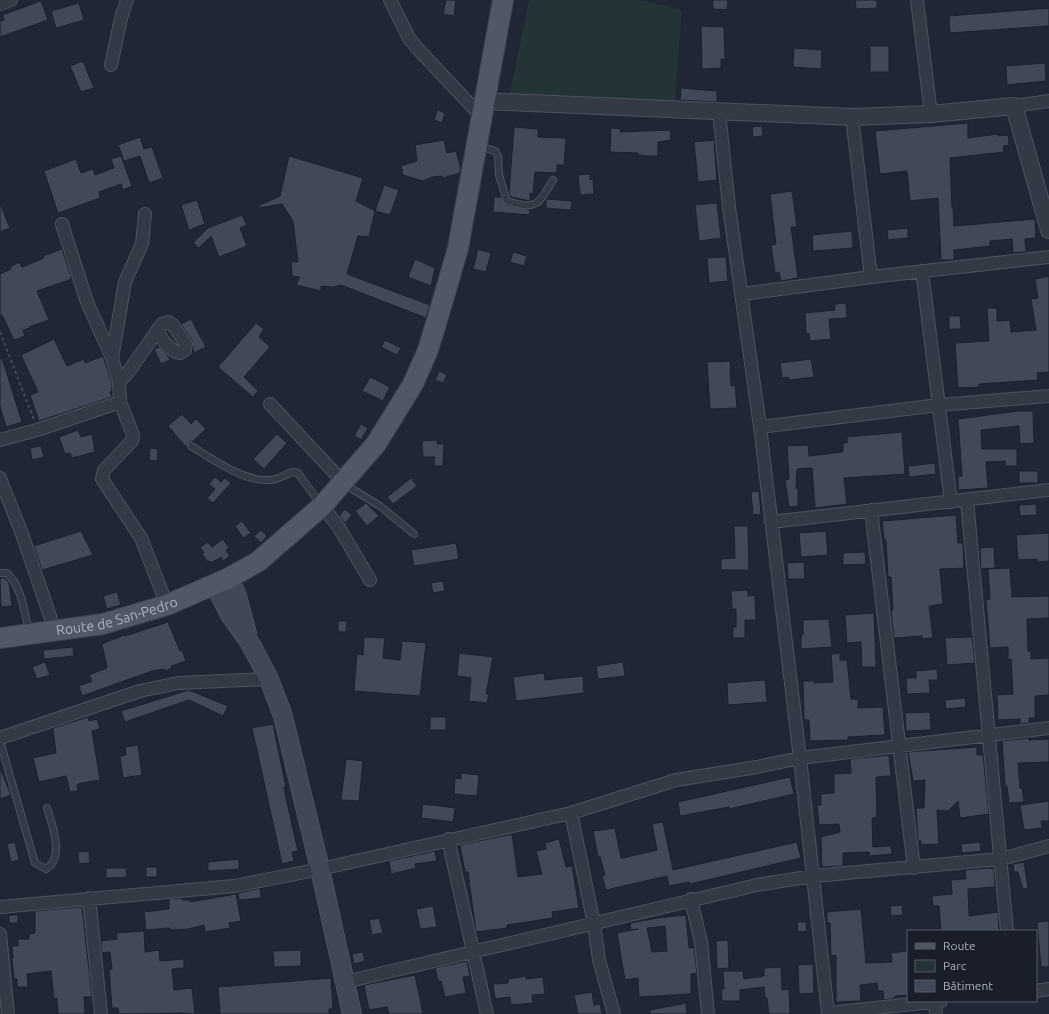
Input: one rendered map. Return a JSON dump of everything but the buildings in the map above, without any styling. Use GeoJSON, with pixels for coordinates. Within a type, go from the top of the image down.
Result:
{"type":"FeatureCollection","features":[{"type":"Feature","properties":{"kind":"main road","name":"Route de San-Pedro"},"geometry":{"type":"LineString","coordinates":[[0,638],[103,624],[167,605],[222,581],[259,561],[322,506],[344,483],[376,444],[413,384],[428,350],[458,248],[482,109],[503,0]]}},
{"type":"Feature","properties":{"kind":"main road"},"geometry":{"type":"LineString","coordinates":[[222,581],[241,607],[250,643],[269,679],[283,716],[320,869],[352,1014]]}},
{"type":"Feature","properties":{"kind":"street"},"geometry":{"type":"LineString","coordinates":[[0,4],[11,0]]}},
{"type":"Feature","properties":{"kind":"street"},"geometry":{"type":"LineString","coordinates":[[111,65],[121,18],[127,0]]}},
{"type":"Feature","properties":{"kind":"street"},"geometry":{"type":"LineString","coordinates":[[390,0],[409,38],[417,48],[482,109],[719,112],[852,117],[931,114],[1049,101]]}},
{"type":"Feature","properties":{"kind":"street"},"geometry":{"type":"LineString","coordinates":[[918,0],[931,114]]}},
{"type":"Feature","properties":{"kind":"street"},"geometry":{"type":"LineString","coordinates":[[1014,106],[1049,230]]}},
{"type":"Feature","properties":{"kind":"street"},"geometry":{"type":"LineString","coordinates":[[719,112],[729,207],[772,522],[828,1014],[930,1002]]}},
{"type":"Feature","properties":{"kind":"street"},"geometry":{"type":"LineString","coordinates":[[852,117],[871,276]]}},
{"type":"Feature","properties":{"kind":"street"},"geometry":{"type":"LineString","coordinates":[[112,358],[125,282],[142,244],[145,214]]}},
{"type":"Feature","properties":{"kind":"street"},"geometry":{"type":"LineString","coordinates":[[62,224],[87,302],[112,358],[119,382],[120,402],[132,430],[133,438],[128,446],[104,470],[102,479],[141,538],[167,605]]}},
{"type":"Feature","properties":{"kind":"street"},"geometry":{"type":"LineString","coordinates":[[742,294],[871,276],[1049,257]]}},
{"type":"Feature","properties":{"kind":"street"},"geometry":{"type":"LineString","coordinates":[[922,271],[951,502]]}},
{"type":"Feature","properties":{"kind":"street"},"geometry":{"type":"LineString","coordinates":[[119,382],[129,371],[158,329]]}},
{"type":"Feature","properties":{"kind":"street"},"geometry":{"type":"LineString","coordinates":[[760,427],[939,405],[1049,396]]}},
{"type":"Feature","properties":{"kind":"street"},"geometry":{"type":"LineString","coordinates":[[0,440],[37,430],[120,402]]}},
{"type":"Feature","properties":{"kind":"street"},"geometry":{"type":"LineString","coordinates":[[270,404],[344,483]]}},
{"type":"Feature","properties":{"kind":"street"},"geometry":{"type":"LineString","coordinates":[[0,478],[22,534],[55,631]]}},
{"type":"Feature","properties":{"kind":"street"},"geometry":{"type":"LineString","coordinates":[[772,522],[1049,490]]}},
{"type":"Feature","properties":{"kind":"street"},"geometry":{"type":"LineString","coordinates":[[967,500],[1008,930]]}},
{"type":"Feature","properties":{"kind":"street"},"geometry":{"type":"LineString","coordinates":[[322,506],[338,526],[370,580]]}},
{"type":"Feature","properties":{"kind":"street"},"geometry":{"type":"LineString","coordinates":[[871,510],[914,868]]}},
{"type":"Feature","properties":{"kind":"street"},"geometry":{"type":"LineString","coordinates":[[0,738],[140,691],[170,684],[200,681],[269,679]]}},
{"type":"Feature","properties":{"kind":"street"},"geometry":{"type":"LineString","coordinates":[[0,907],[234,886],[320,869],[448,839],[571,813],[676,780],[800,758],[1049,728]]}},
{"type":"Feature","properties":{"kind":"street"},"geometry":{"type":"LineString","coordinates":[[571,813],[600,960],[614,1014]]}},
{"type":"Feature","properties":{"kind":"street"},"geometry":{"type":"LineString","coordinates":[[448,839],[487,1014]]}},
{"type":"Feature","properties":{"kind":"street"},"geometry":{"type":"LineString","coordinates":[[345,982],[594,924],[691,899],[757,885],[813,876],[1001,859],[1049,846]]}},
{"type":"Feature","properties":{"kind":"street"},"geometry":{"type":"LineString","coordinates":[[89,898],[101,1014]]}},
{"type":"Feature","properties":{"kind":"street"},"geometry":{"type":"LineString","coordinates":[[691,899],[701,942],[708,1014]]}},
{"type":"Feature","properties":{"kind":"street"},"geometry":{"type":"LineString","coordinates":[[0,934],[8,1014]]}},
{"type":"Feature","properties":{"kind":"street"},"geometry":{"type":"LineString","coordinates":[[1037,991],[1049,989]]}},
{"type":"Feature","properties":{"kind":"street"},"geometry":{"type":"LineString","coordinates":[[936,1014],[938,1002]]}},
{"type":"Feature","properties":{"kind":"lane"},"geometry":{"type":"LineString","coordinates":[[476,145],[496,151],[498,156],[499,175],[507,201],[523,206],[534,205],[541,201],[553,180]]}},
{"type":"Feature","properties":{"kind":"lane"},"geometry":{"type":"LineString","coordinates":[[191,446],[227,469],[262,480],[278,479],[293,472],[298,473],[322,506]]}},
{"type":"Feature","properties":{"kind":"lane"},"geometry":{"type":"LineString","coordinates":[[344,483],[380,506],[414,534]]}},
{"type":"Feature","properties":{"kind":"lane"},"geometry":{"type":"LineString","coordinates":[[0,574],[7,573],[14,579],[21,598],[29,634]]}},
{"type":"Feature","properties":{"kind":"lane"},"geometry":{"type":"LineString","coordinates":[[0,741],[35,863],[46,869],[51,866],[55,856],[55,844],[47,808]]}},
{"type":"Feature","properties":{"kind":"path"},"geometry":{"type":"LineString","coordinates":[[0,332],[37,430]]}},
{"type":"Feature","properties":{"kind":"green space"},"geometry":{"type":"Polygon","coordinates":[[[529,0],[641,0],[682,10],[675,101],[510,93],[529,0]]]}}]}
